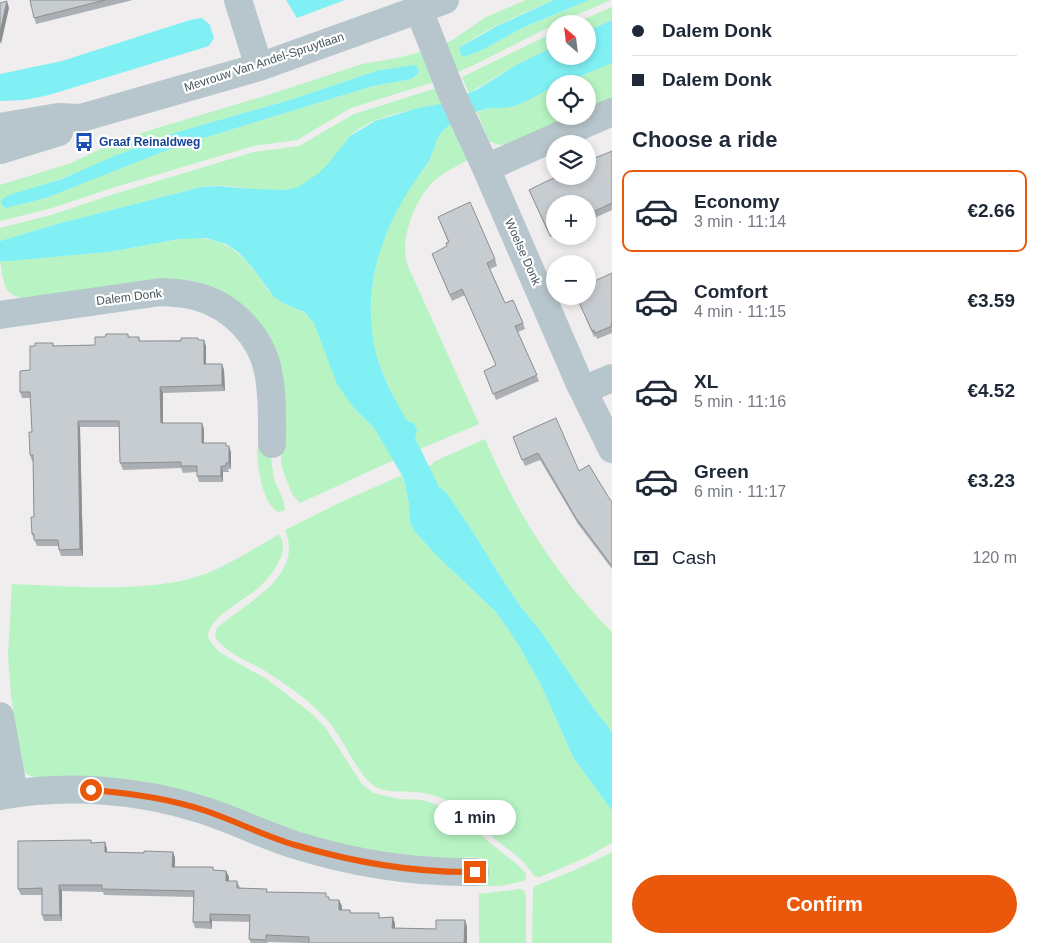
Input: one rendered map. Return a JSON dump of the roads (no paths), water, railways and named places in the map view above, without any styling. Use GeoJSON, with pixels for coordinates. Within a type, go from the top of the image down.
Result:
{"type":"FeatureCollection","features":[{"type":"Feature","properties":{"kind":"street"},"geometry":{"type":"LineString","coordinates":[[238,0],[259,67]]}},
{"type":"Feature","properties":{"kind":"street","name":"Mevrouw Van Andel-Spruytlaan"},"geometry":{"type":"LineString","coordinates":[[0,127],[58,117],[81,118],[259,67],[445,0]]}},
{"type":"Feature","properties":{"kind":"street","name":"Woelse Donk"},"geometry":{"type":"LineString","coordinates":[[419,10],[452,94],[583,390],[612,449]]}},
{"type":"Feature","properties":{"kind":"street"},"geometry":{"type":"LineString","coordinates":[[486,168],[612,112]]}},
{"type":"Feature","properties":{"kind":"street","name":"Mevrouw Van Andel-Spruytlaan"},"geometry":{"type":"LineString","coordinates":[[0,150],[64,130],[81,118]]}},
{"type":"Feature","properties":{"kind":"street","name":"Dalem Donk"},"geometry":{"type":"LineString","coordinates":[[0,315],[161,292],[189,295],[216,304],[232,314],[246,327],[263,354],[270,386],[272,444]]}},
{"type":"Feature","properties":{"kind":"street"},"geometry":{"type":"LineString","coordinates":[[583,390],[612,378]]}},
{"type":"Feature","properties":{"kind":"street"},"geometry":{"type":"LineString","coordinates":[[0,716],[7,794],[65,790],[118,792],[144,796],[202,810],[293,845],[341,857],[425,871],[475,872]]}},
{"type":"Feature","properties":{"kind":"water"},"geometry":{"type":"Polygon","coordinates":[[[286,0],[345,0],[297,18],[286,0]]]}},
{"type":"Feature","properties":{"kind":"water"},"geometry":{"type":"Polygon","coordinates":[[[554,0],[589,0],[553,15],[546,15],[546,18],[522,28],[484,49],[464,57],[460,53],[460,47],[497,26],[554,0]]]}},
{"type":"Feature","properties":{"kind":"water"},"geometry":{"type":"Polygon","coordinates":[[[202,18],[210,25],[214,38],[209,46],[49,95],[25,100],[0,101],[0,74],[62,61],[190,20],[202,18]]]}},
{"type":"Feature","properties":{"kind":"water"},"geometry":{"type":"Polygon","coordinates":[[[612,20],[612,63],[583,75],[546,75],[546,90],[519,104],[485,109],[474,113],[456,121],[442,132],[429,162],[399,207],[380,250],[371,296],[371,320],[376,354],[383,374],[407,421],[414,423],[417,431],[415,438],[439,487],[446,492],[521,607],[542,633],[612,733],[612,811],[573,757],[541,685],[518,644],[496,612],[435,554],[415,532],[410,522],[409,504],[403,477],[374,428],[353,407],[337,384],[314,323],[304,312],[274,297],[238,252],[226,244],[206,238],[180,239],[109,252],[0,261],[0,241],[57,224],[201,187],[219,186],[286,190],[298,187],[319,173],[350,136],[375,121],[418,108],[446,103],[478,89],[516,65],[546,50],[546,65],[596,65],[596,27],[612,20]]]}},
{"type":"Feature","properties":{"kind":"water"},"geometry":{"type":"Polygon","coordinates":[[[417,66],[419,72],[412,79],[373,86],[178,146],[46,198],[6,208],[2,205],[1,200],[9,195],[59,180],[174,133],[293,99],[376,71],[417,66]]]}},
{"type":"Feature","properties":{"kind":"place","name":"Graaf Reinaldweg"},"geometry":{"type":"Point","coordinates":[84,142]}}]}
